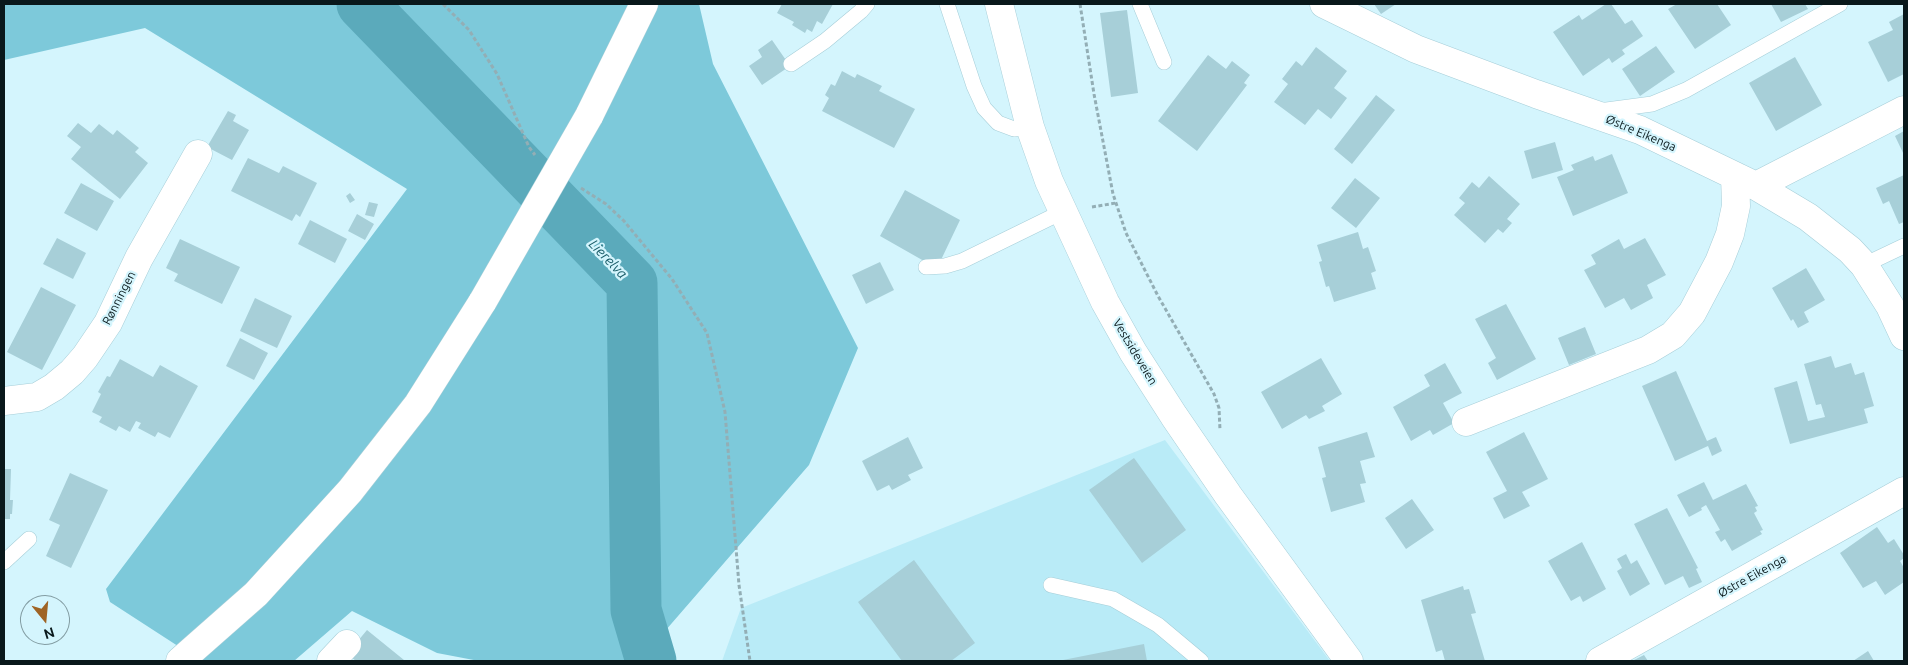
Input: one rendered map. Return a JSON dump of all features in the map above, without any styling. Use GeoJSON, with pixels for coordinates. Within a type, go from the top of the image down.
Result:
{"type":"FeatureCollection","features":[{"type":"Feature","properties":{"kind":"street"},"geometry":{"type":"LineString","coordinates":[[180,661],[256,594],[350,492],[418,404],[483,301],[589,116],[644,4]]}},
{"type":"Feature","properties":{"kind":"street","name":"Vestsideveien"},"geometry":{"type":"LineString","coordinates":[[999,4],[1030,128],[1062,212],[1105,302],[1133,352],[1228,496],[1349,661]]}},
{"type":"Feature","properties":{"kind":"street","name":"Østre Eikenga"},"geometry":{"type":"LineString","coordinates":[[1324,4],[1416,49],[1536,94],[1640,130],[1746,181],[1808,217],[1850,250],[1864,265],[1890,306],[1904,336]]}},
{"type":"Feature","properties":{"kind":"street"},"geometry":{"type":"LineString","coordinates":[[1466,422],[1648,350],[1673,335],[1692,313],[1708,288],[1730,234],[1737,192],[1746,181],[1904,110]]}},
{"type":"Feature","properties":{"kind":"street","name":"Rønningen"},"geometry":{"type":"LineString","coordinates":[[4,401],[37,397],[72,372],[85,357],[108,323],[139,258],[198,154]]}},
{"type":"Feature","properties":{"kind":"street","name":"Østre Eikenga"},"geometry":{"type":"LineString","coordinates":[[1600,661],[1904,491]]}},
{"type":"Feature","properties":{"kind":"lane"},"geometry":{"type":"LineString","coordinates":[[791,64],[825,41],[867,4]]}},
{"type":"Feature","properties":{"kind":"lane"},"geometry":{"type":"LineString","coordinates":[[946,4],[974,86],[984,108],[998,123],[1014,129],[1030,128]]}},
{"type":"Feature","properties":{"kind":"lane"},"geometry":{"type":"LineString","coordinates":[[1140,4],[1164,62]]}},
{"type":"Feature","properties":{"kind":"lane"},"geometry":{"type":"LineString","coordinates":[[1590,112],[1652,104],[1686,90],[1840,4]]}},
{"type":"Feature","properties":{"kind":"lane"},"geometry":{"type":"LineString","coordinates":[[926,268],[945,266],[962,261],[1062,212]]}},
{"type":"Feature","properties":{"kind":"lane"},"geometry":{"type":"LineString","coordinates":[[1864,265],[1904,246]]}},
{"type":"Feature","properties":{"kind":"lane"},"geometry":{"type":"LineString","coordinates":[[4,562],[29,539]]}},
{"type":"Feature","properties":{"kind":"lane"},"geometry":{"type":"LineString","coordinates":[[1051,586],[1113,599],[1158,625],[1201,661]]}},
{"type":"Feature","properties":{"kind":"path"},"geometry":{"type":"LineString","coordinates":[[443,4],[469,30],[496,74],[529,147],[538,158]]}},
{"type":"Feature","properties":{"kind":"path"},"geometry":{"type":"LineString","coordinates":[[1080,4],[1094,94],[1113,194],[1126,233],[1154,288],[1214,394],[1218,408],[1220,432]]}},
{"type":"Feature","properties":{"kind":"path"},"geometry":{"type":"LineString","coordinates":[[574,183],[606,204],[624,221],[672,279],[708,333],[725,412],[739,585],[750,661]]}},
{"type":"Feature","properties":{"kind":"shaded area"},"geometry":{"type":"Polygon","coordinates":[[[4,4],[699,4],[713,64],[858,348],[809,465],[639,661],[479,661],[437,653],[352,611],[294,661],[201,661],[110,602],[106,589],[407,189],[145,28],[4,60],[4,4]]]}},
{"type":"Feature","properties":{"kind":"shaded area"},"geometry":{"type":"Polygon","coordinates":[[[1165,440],[1330,661],[722,661],[741,608],[1165,440]]]}},
{"type":"Feature","properties":{"kind":"building"},"geometry":{"type":"Polygon","coordinates":[[[782,4],[833,4],[822,24],[817,21],[812,32],[807,29],[805,33],[792,25],[794,22],[777,13],[782,4]]]}},
{"type":"Feature","properties":{"kind":"building"},"geometry":{"type":"Polygon","coordinates":[[[1374,4],[1396,4],[1381,14],[1374,4]]]}},
{"type":"Feature","properties":{"kind":"building"},"geometry":{"type":"Polygon","coordinates":[[[1606,4],[1611,4],[1625,24],[1632,20],[1643,36],[1622,50],[1625,54],[1612,63],[1609,58],[1583,76],[1553,32],[1579,15],[1582,20],[1606,4]]]}},
{"type":"Feature","properties":{"kind":"building"},"geometry":{"type":"Polygon","coordinates":[[[1677,4],[1717,4],[1731,25],[1695,49],[1668,9],[1677,4]]]}},
{"type":"Feature","properties":{"kind":"building"},"geometry":{"type":"Polygon","coordinates":[[[1771,4],[1805,4],[1808,9],[1781,22],[1771,4]]]}},
{"type":"Feature","properties":{"kind":"building"},"geometry":{"type":"Polygon","coordinates":[[[1127,10],[1138,93],[1111,97],[1100,13],[1127,10]]]}},
{"type":"Feature","properties":{"kind":"building"},"geometry":{"type":"Polygon","coordinates":[[[1904,14],[1904,74],[1888,82],[1868,42],[1893,30],[1889,22],[1904,14]]]}},
{"type":"Feature","properties":{"kind":"building"},"geometry":{"type":"Polygon","coordinates":[[[772,40],[790,66],[762,85],[749,66],[762,57],[758,50],[772,40]]]}},
{"type":"Feature","properties":{"kind":"building"},"geometry":{"type":"Polygon","coordinates":[[[1656,46],[1675,72],[1640,96],[1622,69],[1656,46]]]}},
{"type":"Feature","properties":{"kind":"building"},"geometry":{"type":"Polygon","coordinates":[[[1316,47],[1347,71],[1334,88],[1347,98],[1331,119],[1318,109],[1305,125],[1274,102],[1288,84],[1282,79],[1296,61],[1302,66],[1316,47]]]}},
{"type":"Feature","properties":{"kind":"building"},"geometry":{"type":"Polygon","coordinates":[[[1208,55],[1226,69],[1232,61],[1250,75],[1244,83],[1247,85],[1197,151],[1158,121],[1208,55]]]}},
{"type":"Feature","properties":{"kind":"building"},"geometry":{"type":"Polygon","coordinates":[[[1795,57],[1822,105],[1776,131],[1749,83],[1795,57]]]}},
{"type":"Feature","properties":{"kind":"building"},"geometry":{"type":"Polygon","coordinates":[[[842,71],[855,78],[857,74],[882,86],[879,91],[915,109],[894,148],[822,111],[829,98],[825,95],[831,84],[835,86],[842,71]]]}},
{"type":"Feature","properties":{"kind":"building"},"geometry":{"type":"Polygon","coordinates":[[[1376,95],[1395,110],[1352,164],[1334,149],[1376,95]]]}},
{"type":"Feature","properties":{"kind":"building"},"geometry":{"type":"Polygon","coordinates":[[[228,111],[236,115],[233,121],[249,130],[232,160],[207,147],[228,111]]]}},
{"type":"Feature","properties":{"kind":"building"},"geometry":{"type":"Polygon","coordinates":[[[78,123],[91,133],[99,124],[113,135],[117,130],[139,148],[135,152],[148,163],[120,199],[71,159],[81,147],[67,136],[78,123]]]}},
{"type":"Feature","properties":{"kind":"building"},"geometry":{"type":"Polygon","coordinates":[[[1904,131],[1904,155],[1895,136],[1904,131]]]}},
{"type":"Feature","properties":{"kind":"building"},"geometry":{"type":"Polygon","coordinates":[[[1555,142],[1563,170],[1532,179],[1524,151],[1555,142]]]}},
{"type":"Feature","properties":{"kind":"building"},"geometry":{"type":"Polygon","coordinates":[[[1612,154],[1628,193],[1573,216],[1557,177],[1574,170],[1571,165],[1593,156],[1595,161],[1612,154]]]}},
{"type":"Feature","properties":{"kind":"building"},"geometry":{"type":"Polygon","coordinates":[[[248,158],[279,173],[283,166],[317,183],[300,217],[296,214],[292,221],[231,191],[248,158]]]}},
{"type":"Feature","properties":{"kind":"building"},"geometry":{"type":"Polygon","coordinates":[[[1904,175],[1904,222],[1899,224],[1889,201],[1883,204],[1876,188],[1904,175]]]}},
{"type":"Feature","properties":{"kind":"building"},"geometry":{"type":"Polygon","coordinates":[[[1489,176],[1520,204],[1507,219],[1512,223],[1503,233],[1498,229],[1485,243],[1454,215],[1465,203],[1459,198],[1472,182],[1479,188],[1489,176]]]}},
{"type":"Feature","properties":{"kind":"building"},"geometry":{"type":"Polygon","coordinates":[[[1355,178],[1380,198],[1356,228],[1331,208],[1355,178]]]}},
{"type":"Feature","properties":{"kind":"building"},"geometry":{"type":"Polygon","coordinates":[[[81,183],[114,201],[97,231],[64,213],[81,183]]]}},
{"type":"Feature","properties":{"kind":"building"},"geometry":{"type":"Polygon","coordinates":[[[905,190],[960,220],[940,262],[931,265],[880,236],[905,190]]]}},
{"type":"Feature","properties":{"kind":"building"},"geometry":{"type":"Polygon","coordinates":[[[350,193],[355,200],[350,203],[346,196],[350,193]]]}},
{"type":"Feature","properties":{"kind":"building"},"geometry":{"type":"Polygon","coordinates":[[[369,202],[378,204],[374,217],[365,215],[369,202]]]}},
{"type":"Feature","properties":{"kind":"building"},"geometry":{"type":"Polygon","coordinates":[[[357,214],[374,224],[365,240],[348,231],[357,214]]]}},
{"type":"Feature","properties":{"kind":"building"},"geometry":{"type":"Polygon","coordinates":[[[310,220],[347,239],[335,263],[298,244],[310,220]]]}},
{"type":"Feature","properties":{"kind":"building"},"geometry":{"type":"Polygon","coordinates":[[[1358,232],[1363,249],[1368,247],[1376,271],[1371,273],[1376,289],[1334,302],[1329,286],[1326,287],[1319,262],[1322,261],[1317,245],[1358,232]]]}},
{"type":"Feature","properties":{"kind":"building"},"geometry":{"type":"Polygon","coordinates":[[[57,238],[86,253],[73,279],[43,264],[57,238]]]}},
{"type":"Feature","properties":{"kind":"building"},"geometry":{"type":"Polygon","coordinates":[[[1645,238],[1666,275],[1647,285],[1653,298],[1631,310],[1624,298],[1605,308],[1584,270],[1596,264],[1591,255],[1619,239],[1624,249],[1645,238]]]}},
{"type":"Feature","properties":{"kind":"building"},"geometry":{"type":"Polygon","coordinates":[[[180,239],[240,267],[222,304],[174,281],[178,274],[166,268],[180,239]]]}},
{"type":"Feature","properties":{"kind":"building"},"geometry":{"type":"Polygon","coordinates":[[[880,262],[894,290],[866,304],[852,275],[880,262]]]}},
{"type":"Feature","properties":{"kind":"building"},"geometry":{"type":"Polygon","coordinates":[[[1806,268],[1825,300],[1804,312],[1809,322],[1798,328],[1793,319],[1791,321],[1772,288],[1806,268]]]}},
{"type":"Feature","properties":{"kind":"building"},"geometry":{"type":"Polygon","coordinates":[[[41,287],[76,305],[42,370],[7,352],[41,287]]]}},
{"type":"Feature","properties":{"kind":"building"},"geometry":{"type":"Polygon","coordinates":[[[255,298],[292,316],[277,348],[240,331],[255,298]]]}},
{"type":"Feature","properties":{"kind":"building"},"geometry":{"type":"Polygon","coordinates":[[[1506,304],[1536,359],[1497,380],[1488,363],[1496,358],[1475,319],[1506,304]]]}},
{"type":"Feature","properties":{"kind":"building"},"geometry":{"type":"Polygon","coordinates":[[[1585,327],[1596,354],[1569,365],[1558,338],[1585,327]]]}},
{"type":"Feature","properties":{"kind":"building"},"geometry":{"type":"Polygon","coordinates":[[[240,338],[268,353],[254,380],[226,366],[240,338]]]}},
{"type":"Feature","properties":{"kind":"building"},"geometry":{"type":"Polygon","coordinates":[[[1831,356],[1835,368],[1851,363],[1855,375],[1864,372],[1874,406],[1864,409],[1868,423],[1790,444],[1774,388],[1797,381],[1808,421],[1825,417],[1821,404],[1816,405],[1804,364],[1831,356]]]}},
{"type":"Feature","properties":{"kind":"building"},"geometry":{"type":"Polygon","coordinates":[[[1321,358],[1342,394],[1322,406],[1325,411],[1309,419],[1306,415],[1282,429],[1261,392],[1321,358]]]}},
{"type":"Feature","properties":{"kind":"building"},"geometry":{"type":"Polygon","coordinates":[[[120,359],[153,377],[160,365],[198,386],[170,438],[158,432],[155,437],[138,428],[141,423],[136,421],[130,432],[119,426],[116,431],[99,422],[102,417],[92,412],[101,394],[98,392],[107,376],[110,377],[120,359]]]}},
{"type":"Feature","properties":{"kind":"building"},"geometry":{"type":"Polygon","coordinates":[[[1445,363],[1462,393],[1443,403],[1454,423],[1433,435],[1430,430],[1411,441],[1393,407],[1430,386],[1424,375],[1445,363]]]}},
{"type":"Feature","properties":{"kind":"building"},"geometry":{"type":"Polygon","coordinates":[[[1676,371],[1707,441],[1716,437],[1722,451],[1712,456],[1708,446],[1675,461],[1642,386],[1676,371]]]}},
{"type":"Feature","properties":{"kind":"building"},"geometry":{"type":"Polygon","coordinates":[[[1367,432],[1375,457],[1360,461],[1366,483],[1360,484],[1365,502],[1331,512],[1322,478],[1326,477],[1318,447],[1367,432]]]}},
{"type":"Feature","properties":{"kind":"building"},"geometry":{"type":"Polygon","coordinates":[[[1524,432],[1548,479],[1522,492],[1530,506],[1504,519],[1493,498],[1507,491],[1486,452],[1524,432]]]}},
{"type":"Feature","properties":{"kind":"building"},"geometry":{"type":"Polygon","coordinates":[[[908,437],[923,468],[908,475],[911,480],[892,490],[889,485],[877,491],[862,461],[908,437]]]}},
{"type":"Feature","properties":{"kind":"building"},"geometry":{"type":"Polygon","coordinates":[[[1134,458],[1186,530],[1142,563],[1089,490],[1134,458]]]}},
{"type":"Feature","properties":{"kind":"building"},"geometry":{"type":"Polygon","coordinates":[[[4,469],[11,469],[10,500],[13,500],[10,519],[4,519],[4,469]]]}},
{"type":"Feature","properties":{"kind":"building"},"geometry":{"type":"Polygon","coordinates":[[[70,473],[108,490],[71,568],[46,556],[60,525],[49,520],[70,473]]]}},
{"type":"Feature","properties":{"kind":"building"},"geometry":{"type":"Polygon","coordinates":[[[1704,482],[1713,500],[1746,484],[1758,506],[1755,507],[1757,511],[1754,513],[1763,530],[1760,531],[1762,534],[1732,551],[1725,539],[1721,542],[1715,532],[1720,530],[1706,505],[1701,508],[1702,510],[1689,517],[1677,495],[1704,482]]]}},
{"type":"Feature","properties":{"kind":"building"},"geometry":{"type":"Polygon","coordinates":[[[1412,499],[1434,530],[1406,549],[1385,518],[1412,499]]]}},
{"type":"Feature","properties":{"kind":"building"},"geometry":{"type":"Polygon","coordinates":[[[1667,508],[1698,568],[1696,569],[1702,582],[1689,588],[1683,576],[1665,585],[1634,524],[1667,508]]]}},
{"type":"Feature","properties":{"kind":"building"},"geometry":{"type":"Polygon","coordinates":[[[1877,527],[1888,543],[1894,539],[1904,555],[1904,558],[1900,561],[1904,568],[1904,582],[1885,595],[1876,581],[1863,588],[1840,553],[1877,527]]]}},
{"type":"Feature","properties":{"kind":"building"},"geometry":{"type":"Polygon","coordinates":[[[1582,542],[1606,589],[1583,602],[1580,596],[1571,601],[1548,561],[1582,542]]]}},
{"type":"Feature","properties":{"kind":"building"},"geometry":{"type":"Polygon","coordinates":[[[1626,554],[1631,564],[1637,560],[1650,584],[1630,596],[1617,571],[1622,568],[1617,559],[1626,554]]]}},
{"type":"Feature","properties":{"kind":"building"},"geometry":{"type":"Polygon","coordinates":[[[914,560],[975,643],[951,661],[902,661],[858,602],[914,560]]]}},
{"type":"Feature","properties":{"kind":"building"},"geometry":{"type":"Polygon","coordinates":[[[1463,586],[1464,590],[1469,589],[1476,613],[1471,614],[1485,661],[1445,661],[1442,650],[1436,652],[1421,600],[1463,586]]]}},
{"type":"Feature","properties":{"kind":"building"},"geometry":{"type":"Polygon","coordinates":[[[367,630],[404,660],[356,661],[347,654],[367,630]]]}},
{"type":"Feature","properties":{"kind":"building"},"geometry":{"type":"Polygon","coordinates":[[[1144,644],[1147,661],[1063,661],[1063,660],[1144,644]]]}},
{"type":"Feature","properties":{"kind":"building"},"geometry":{"type":"Polygon","coordinates":[[[1868,651],[1874,661],[1853,661],[1868,651]]]}},
{"type":"Feature","properties":{"kind":"building"},"geometry":{"type":"Polygon","coordinates":[[[1644,655],[1648,661],[1632,661],[1644,655]]]}},
{"type":"Feature","properties":{"kind":"waterway","name":"Lierelva"},"geometry":{"type":"LineString","coordinates":[[362,4],[632,283],[636,610],[651,661]]}}]}
